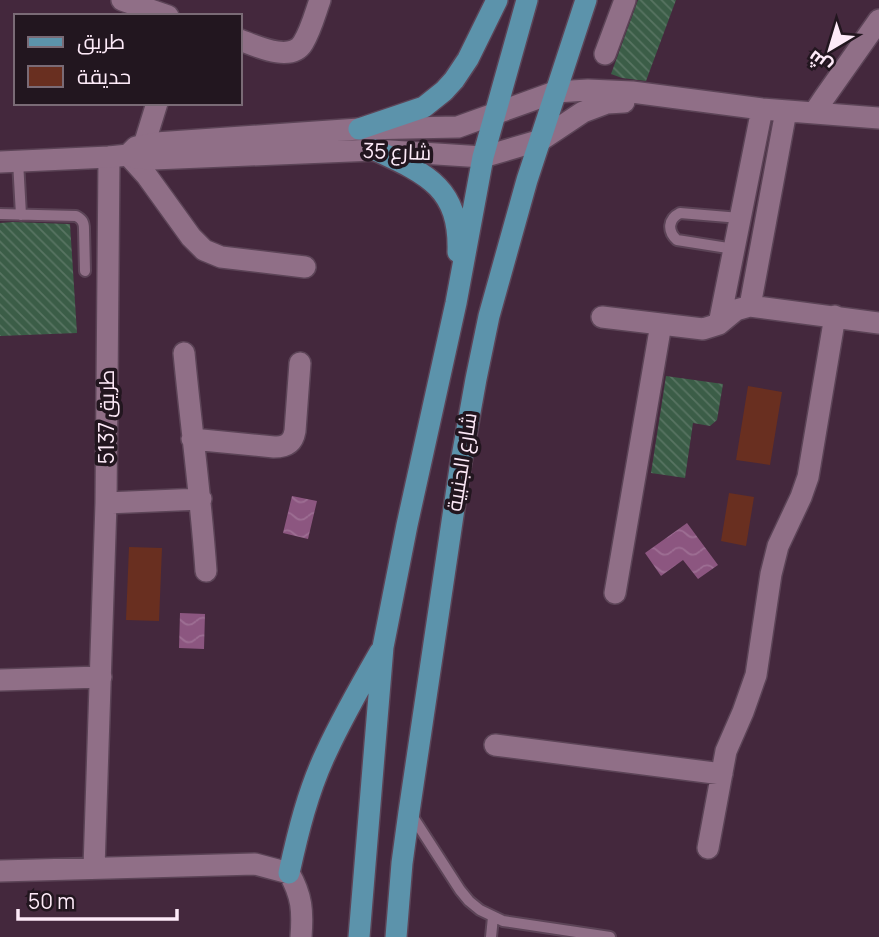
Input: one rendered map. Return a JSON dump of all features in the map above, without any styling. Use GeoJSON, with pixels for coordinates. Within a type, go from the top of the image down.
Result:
{"type":"FeatureCollection","features":[{"type":"Feature","properties":{"kind":"main road"},"geometry":{"type":"LineString","coordinates":[[359,129],[425,107],[444,91],[468,59],[496,0]]}},
{"type":"Feature","properties":{"kind":"main road","name":"شارع الجنبية"},"geometry":{"type":"LineString","coordinates":[[359,937],[383,647],[456,303],[483,157],[527,0]]}},
{"type":"Feature","properties":{"kind":"main road","name":"شارع الجنبية"},"geometry":{"type":"LineString","coordinates":[[396,937],[409,812],[460,468],[476,379],[489,317],[527,180],[586,0]]}},
{"type":"Feature","properties":{"kind":"main road"},"geometry":{"type":"LineString","coordinates":[[375,149],[412,167],[443,192],[454,210],[458,237],[456,303]]}},
{"type":"Feature","properties":{"kind":"main road"},"geometry":{"type":"LineString","coordinates":[[289,873],[300,823],[326,753],[351,702],[383,647]]}},
{"type":"Feature","properties":{"kind":"street"},"geometry":{"type":"LineString","coordinates":[[122,0],[162,14]]}},
{"type":"Feature","properties":{"kind":"street"},"geometry":{"type":"LineString","coordinates":[[242,41],[276,53],[292,52],[302,46],[320,0]]}},
{"type":"Feature","properties":{"kind":"street"},"geometry":{"type":"LineString","coordinates":[[605,54],[625,0]]}},
{"type":"Feature","properties":{"kind":"street"},"geometry":{"type":"LineString","coordinates":[[814,113],[879,20]]}},
{"type":"Feature","properties":{"kind":"street","name":"شارع 35"},"geometry":{"type":"LineString","coordinates":[[9,161],[359,129],[458,127],[555,92],[588,90],[632,92],[762,109],[879,118]]}},
{"type":"Feature","properties":{"kind":"street","name":"شارع 35"},"geometry":{"type":"LineString","coordinates":[[127,152],[136,158],[153,159],[375,149],[483,157],[541,140],[583,112],[607,103],[629,102],[654,96]]}},
{"type":"Feature","properties":{"kind":"street","name":"طريق 5137"},"geometry":{"type":"LineString","coordinates":[[94,868],[106,503],[127,152],[156,105]]}},
{"type":"Feature","properties":{"kind":"street"},"geometry":{"type":"LineString","coordinates":[[719,324],[762,109]]}},
{"type":"Feature","properties":{"kind":"street"},"geometry":{"type":"LineString","coordinates":[[750,306],[786,111]]}},
{"type":"Feature","properties":{"kind":"street"},"geometry":{"type":"LineString","coordinates":[[127,152],[191,237],[204,250],[221,257],[305,267]]}},
{"type":"Feature","properties":{"kind":"street"},"geometry":{"type":"LineString","coordinates":[[740,218],[767,220]]}},
{"type":"Feature","properties":{"kind":"street"},"geometry":{"type":"LineString","coordinates":[[734,249],[761,252]]}},
{"type":"Feature","properties":{"kind":"street"},"geometry":{"type":"LineString","coordinates":[[601,317],[703,329],[719,324],[736,310],[750,306],[879,323]]}},
{"type":"Feature","properties":{"kind":"street"},"geometry":{"type":"LineString","coordinates":[[708,848],[726,751],[756,675],[771,574],[778,546],[808,477],[835,316]]}},
{"type":"Feature","properties":{"kind":"street"},"geometry":{"type":"LineString","coordinates":[[615,593],[661,324]]}},
{"type":"Feature","properties":{"kind":"street"},"geometry":{"type":"LineString","coordinates":[[184,353],[201,499],[206,571]]}},
{"type":"Feature","properties":{"kind":"street"},"geometry":{"type":"LineString","coordinates":[[192,439],[274,447],[289,444],[295,431],[300,363]]}},
{"type":"Feature","properties":{"kind":"street"},"geometry":{"type":"LineString","coordinates":[[106,503],[201,499]]}},
{"type":"Feature","properties":{"kind":"street"},"geometry":{"type":"LineString","coordinates":[[0,680],[101,677]]}},
{"type":"Feature","properties":{"kind":"street"},"geometry":{"type":"LineString","coordinates":[[495,745],[722,774]]}},
{"type":"Feature","properties":{"kind":"street"},"geometry":{"type":"LineString","coordinates":[[0,871],[255,864],[289,873],[296,884],[302,907],[302,927]]}},
{"type":"Feature","properties":{"kind":"lane"},"geometry":{"type":"LineString","coordinates":[[9,161],[20,215]]}},
{"type":"Feature","properties":{"kind":"lane"},"geometry":{"type":"LineString","coordinates":[[734,249],[677,240],[671,235],[670,222],[680,213],[740,218]]}},
{"type":"Feature","properties":{"kind":"lane"},"geometry":{"type":"LineString","coordinates":[[0,214],[76,216],[81,219],[84,223],[85,271]]}},
{"type":"Feature","properties":{"kind":"lane"},"geometry":{"type":"LineString","coordinates":[[409,812],[460,890],[480,910],[514,924],[610,937]]}},
{"type":"Feature","properties":{"kind":"lane"},"geometry":{"type":"LineString","coordinates":[[491,937],[493,917]]}},
{"type":"Feature","properties":{"kind":"lane"},"geometry":{"type":"LineString","coordinates":[[513,937],[514,924]]}},
{"type":"Feature","properties":{"kind":"green space"},"geometry":{"type":"Polygon","coordinates":[[[748,386],[782,392],[770,465],[736,460],[748,386]]]}},
{"type":"Feature","properties":{"kind":"green space"},"geometry":{"type":"Polygon","coordinates":[[[729,493],[754,497],[746,546],[721,541],[729,493]]]}},
{"type":"Feature","properties":{"kind":"green space"},"geometry":{"type":"Polygon","coordinates":[[[129,547],[162,548],[159,621],[126,620],[129,547]]]}},
{"type":"Feature","properties":{"kind":"water"},"geometry":{"type":"Polygon","coordinates":[[[292,496],[317,501],[308,539],[283,533],[292,496]]]}},
{"type":"Feature","properties":{"kind":"water"},"geometry":{"type":"Polygon","coordinates":[[[687,523],[718,565],[698,579],[683,560],[661,576],[645,553],[687,523]]]}},
{"type":"Feature","properties":{"kind":"water"},"geometry":{"type":"Polygon","coordinates":[[[180,613],[205,614],[204,649],[179,648],[180,613]]]}},
{"type":"Feature","properties":{"kind":"building"},"geometry":{"type":"Polygon","coordinates":[[[638,0],[676,0],[646,81],[611,74],[638,0]]]}},
{"type":"Feature","properties":{"kind":"building"},"geometry":{"type":"Polygon","coordinates":[[[0,223],[70,224],[77,333],[0,336],[0,223]]]}},
{"type":"Feature","properties":{"kind":"building"},"geometry":{"type":"Polygon","coordinates":[[[666,376],[723,384],[717,420],[710,426],[693,423],[685,478],[651,473],[666,376]]]}}]}
